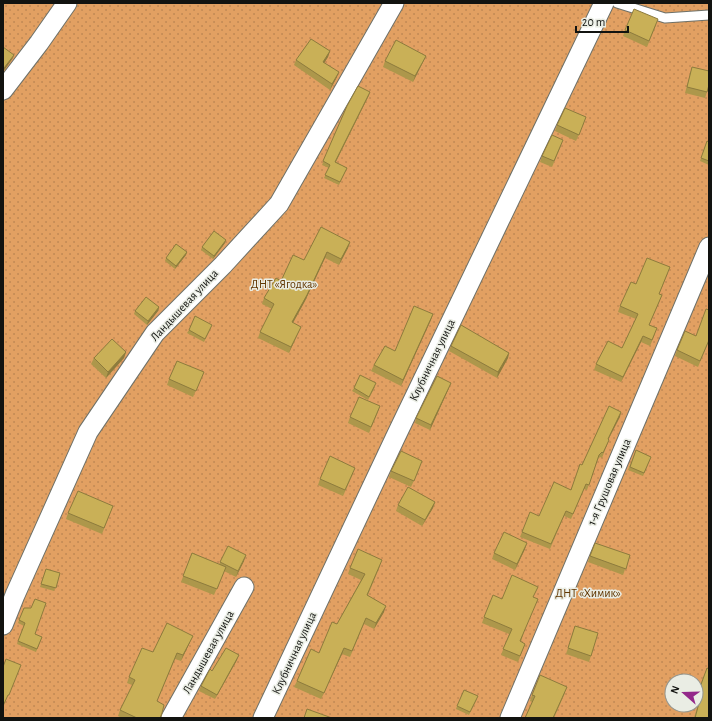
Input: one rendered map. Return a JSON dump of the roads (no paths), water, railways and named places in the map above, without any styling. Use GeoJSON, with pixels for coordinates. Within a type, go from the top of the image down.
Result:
{"type":"FeatureCollection","features":[{"type":"Feature","properties":{"kind":"street"},"geometry":{"type":"LineString","coordinates":[[3,90],[67,3]]}},
{"type":"Feature","properties":{"kind":"street","name":"Ландышевая улица"},"geometry":{"type":"LineString","coordinates":[[3,625],[88,432],[155,333],[223,265],[279,204],[394,3]]}},
{"type":"Feature","properties":{"kind":"street","name":"Клубничная улица"},"geometry":{"type":"LineString","coordinates":[[263,718],[396,436],[604,3]]}},
{"type":"Feature","properties":{"kind":"street","name":"1-я Грушовая улица"},"geometry":{"type":"LineString","coordinates":[[510,718],[709,247]]}},
{"type":"Feature","properties":{"kind":"street","name":"Ландышевая улица"},"geometry":{"type":"LineString","coordinates":[[171,718],[244,587]]}},
{"type":"Feature","properties":{"kind":"lane"},"geometry":{"type":"LineString","coordinates":[[617,3],[665,18],[709,15]]}},
{"type":"Feature","properties":{"kind":"park label","name":"ДНТ «Ягодка»"},"geometry":{"type":"Point","coordinates":[284,284]}},
{"type":"Feature","properties":{"kind":"park label","name":"ДНТ «Химик»"},"geometry":{"type":"Point","coordinates":[588,593]}}]}
